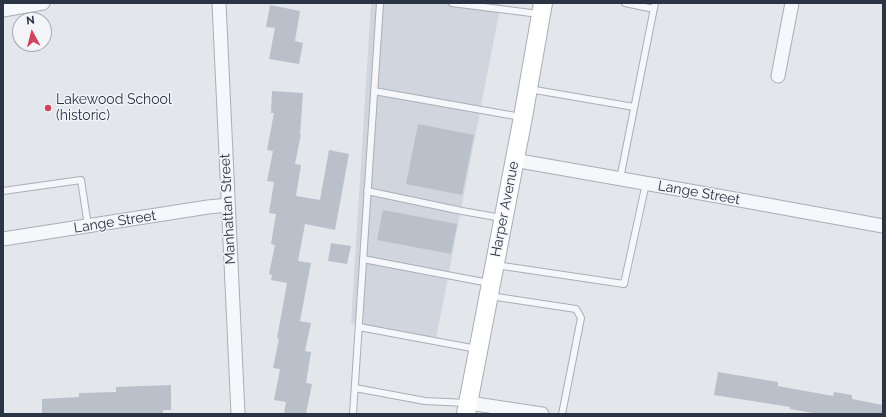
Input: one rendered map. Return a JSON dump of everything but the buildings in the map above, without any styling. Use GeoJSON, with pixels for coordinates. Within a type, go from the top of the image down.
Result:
{"type":"FeatureCollection","features":[{"type":"Feature","properties":{"kind":"main road","name":"Harper Avenue"},"geometry":{"type":"LineString","coordinates":[[468,409],[542,8]]}},
{"type":"Feature","properties":{"kind":"street"},"geometry":{"type":"LineString","coordinates":[[3,10],[43,3]]}},
{"type":"Feature","properties":{"kind":"street","name":"Manhattan Street"},"geometry":{"type":"LineString","coordinates":[[219,3],[238,414]]}},
{"type":"Feature","properties":{"kind":"street"},"geometry":{"type":"LineString","coordinates":[[778,76],[792,3]]}},
{"type":"Feature","properties":{"kind":"street","name":"Lange Street"},"geometry":{"type":"LineString","coordinates":[[514,160],[883,226]]}},
{"type":"Feature","properties":{"kind":"street","name":"Lange Street"},"geometry":{"type":"LineString","coordinates":[[3,239],[228,205]]}},
{"type":"Feature","properties":{"kind":"street"},"geometry":{"type":"LineString","coordinates":[[468,409],[542,414]]}},
{"type":"Feature","properties":{"kind":"lane"},"geometry":{"type":"LineString","coordinates":[[353,414],[380,3]]}},
{"type":"Feature","properties":{"kind":"lane"},"geometry":{"type":"LineString","coordinates":[[452,3],[542,8]]}},
{"type":"Feature","properties":{"kind":"lane"},"geometry":{"type":"LineString","coordinates":[[620,179],[655,6],[625,3]]}},
{"type":"Feature","properties":{"kind":"lane"},"geometry":{"type":"LineString","coordinates":[[528,89],[634,107]]}},
{"type":"Feature","properties":{"kind":"lane"},"geometry":{"type":"LineString","coordinates":[[374,90],[523,117]]}},
{"type":"Feature","properties":{"kind":"lane"},"geometry":{"type":"LineString","coordinates":[[3,191],[80,180],[88,226]]}},
{"type":"Feature","properties":{"kind":"lane"},"geometry":{"type":"LineString","coordinates":[[494,264],[624,284],[646,183]]}},
{"type":"Feature","properties":{"kind":"lane"},"geometry":{"type":"LineString","coordinates":[[367,191],[503,218]]}},
{"type":"Feature","properties":{"kind":"lane"},"geometry":{"type":"LineString","coordinates":[[363,259],[576,309],[581,318],[562,414]]}},
{"type":"Feature","properties":{"kind":"lane"},"geometry":{"type":"LineString","coordinates":[[358,327],[478,350]]}},
{"type":"Feature","properties":{"kind":"lane"},"geometry":{"type":"LineString","coordinates":[[354,388],[468,409]]}},
{"type":"Feature","properties":{"kind":"shaded area"},"geometry":{"type":"Polygon","coordinates":[[[371,3],[501,3],[436,339],[351,323],[371,3]]]}},
{"type":"Feature","properties":{"kind":"place","name":"Lakewood School (historic)"},"geometry":{"type":"Point","coordinates":[48,108]}}]}
